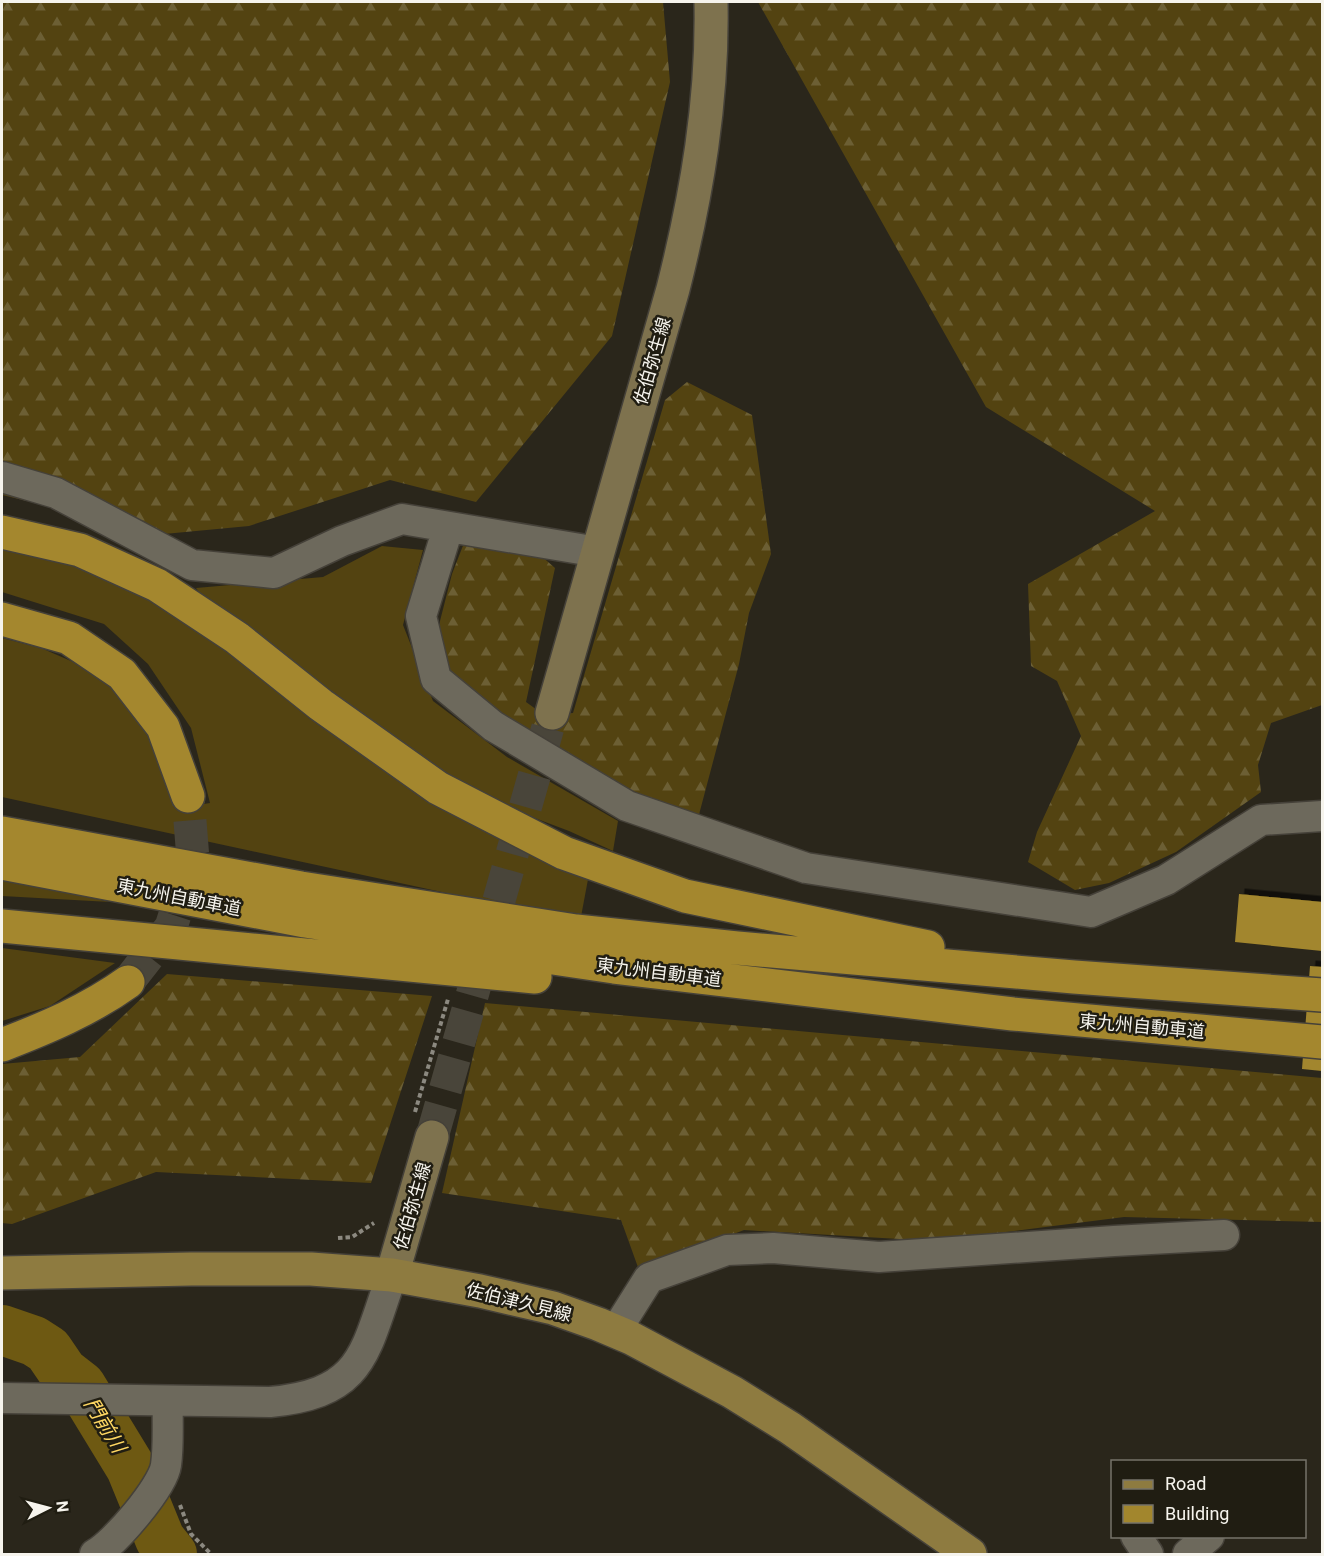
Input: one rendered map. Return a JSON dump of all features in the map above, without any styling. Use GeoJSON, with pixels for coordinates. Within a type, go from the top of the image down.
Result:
{"type":"FeatureCollection","features":[{"type":"Feature","properties":{"kind":"highway"},"geometry":{"type":"LineString","coordinates":[[2,532],[80,550],[157,585],[237,638],[321,705],[438,788],[564,853],[685,896],[1074,977]]}},
{"type":"Feature","properties":{"kind":"highway"},"geometry":{"type":"LineString","coordinates":[[2,620],[69,638],[122,674],[163,728],[188,796]]}},
{"type":"Feature","properties":{"kind":"highway","name":"東九州自動車道"},"geometry":{"type":"LineString","coordinates":[[2,833],[302,888],[576,931],[737,948],[1074,977],[1323,995]]}},
{"type":"Feature","properties":{"kind":"highway","name":"東九州自動車道"},"geometry":{"type":"LineString","coordinates":[[2,863],[305,921],[614,967],[1013,1014],[1323,1042]]}},
{"type":"Feature","properties":{"kind":"highway"},"geometry":{"type":"LineString","coordinates":[[2,926],[716,994],[1013,1014]]}},
{"type":"Feature","properties":{"kind":"highway"},"geometry":{"type":"LineString","coordinates":[[2,1045],[56,1024],[102,1000],[128,982]]}},
{"type":"Feature","properties":{"kind":"main road","name":"佐伯弥生線"},"geometry":{"type":"LineString","coordinates":[[552,713],[691,219],[709,100],[712,43],[711,2]]}},
{"type":"Feature","properties":{"kind":"main road","name":"佐伯弥生線"},"geometry":{"type":"LineString","coordinates":[[392,1275],[422,1129]]}},
{"type":"Feature","properties":{"kind":"main road","name":"佐伯津久見線"},"geometry":{"type":"LineString","coordinates":[[2,1273],[311,1269],[392,1275],[480,1291],[553,1308],[615,1332],[698,1372],[790,1428],[970,1554]]}},
{"type":"Feature","properties":{"kind":"street"},"geometry":{"type":"LineString","coordinates":[[2,477],[56,493],[192,565],[274,573],[342,541],[402,519],[598,552]]}},
{"type":"Feature","properties":{"kind":"street"},"geometry":{"type":"LineString","coordinates":[[448,528],[421,616],[436,679],[493,726],[627,806],[806,868],[1091,912],[1166,880],[1261,820],[1323,816]]}},
{"type":"Feature","properties":{"kind":"street"},"geometry":{"type":"LineString","coordinates":[[615,1332],[649,1278],[727,1250],[773,1248],[879,1257],[1224,1235]]}},
{"type":"Feature","properties":{"kind":"street"},"geometry":{"type":"LineString","coordinates":[[2,1398],[270,1402],[296,1400],[325,1390],[349,1374],[366,1351],[392,1275]]}},
{"type":"Feature","properties":{"kind":"street"},"geometry":{"type":"LineString","coordinates":[[95,1554],[105,1549],[126,1528],[164,1473],[166,1400]]}},
{"type":"Feature","properties":{"kind":"street"},"geometry":{"type":"LineString","coordinates":[[1137,1538],[1148,1554]]}},
{"type":"Feature","properties":{"kind":"street"},"geometry":{"type":"LineString","coordinates":[[1188,1554],[1207,1538]]}},
{"type":"Feature","properties":{"kind":"path"},"geometry":{"type":"LineString","coordinates":[[422,1129],[448,998]]}},
{"type":"Feature","properties":{"kind":"path"},"geometry":{"type":"LineString","coordinates":[[164,1473],[191,1534],[211,1554]]}},
{"type":"Feature","properties":{"kind":"green space"},"geometry":{"type":"Polygon","coordinates":[[[2,2],[663,2],[670,82],[612,336],[476,502],[390,480],[249,526],[164,534],[2,495],[2,2]]]}},
{"type":"Feature","properties":{"kind":"green space"},"geometry":{"type":"Polygon","coordinates":[[[758,2],[1322,2],[1322,705],[1271,723],[1258,765],[1261,792],[1176,852],[1109,883],[1075,890],[1028,862],[1037,832],[1081,736],[1057,681],[1031,666],[1028,584],[1155,511],[986,407],[758,2]]]}},
{"type":"Feature","properties":{"kind":"green space"},"geometry":{"type":"Polygon","coordinates":[[[687,382],[752,415],[771,554],[749,613],[739,664],[697,822],[645,803],[502,723],[446,670],[440,648],[440,621],[452,574],[464,543],[531,547],[555,568],[526,702],[544,715],[573,713],[665,400],[687,382]]]}},
{"type":"Feature","properties":{"kind":"green space"},"geometry":{"type":"Polygon","coordinates":[[[382,546],[423,550],[403,625],[433,701],[507,757],[618,821],[613,851],[569,831],[487,800],[393,740],[204,599],[196,588],[323,577],[382,546]]]}},
{"type":"Feature","properties":{"kind":"green space"},"geometry":{"type":"Polygon","coordinates":[[[2,547],[29,550],[98,575],[162,603],[298,703],[372,762],[489,826],[589,874],[580,922],[2,797],[2,638],[41,648],[101,674],[149,732],[179,808],[210,803],[191,728],[148,664],[104,624],[2,592],[2,547]]]}},
{"type":"Feature","properties":{"kind":"green space"},"geometry":{"type":"Polygon","coordinates":[[[2,878],[110,902],[2,896],[2,878]]]}},
{"type":"Feature","properties":{"kind":"green space"},"geometry":{"type":"Polygon","coordinates":[[[2,948],[115,963],[50,1006],[2,1021],[2,948]]]}},
{"type":"Feature","properties":{"kind":"green space"},"geometry":{"type":"Polygon","coordinates":[[[167,974],[432,996],[371,1183],[156,1172],[12,1224],[2,1223],[2,1064],[80,1057],[167,974]]]}},
{"type":"Feature","properties":{"kind":"green space"},"geometry":{"type":"Polygon","coordinates":[[[485,1003],[1322,1078],[1322,1222],[1124,1217],[934,1241],[744,1230],[639,1270],[621,1220],[442,1193],[485,1003]]]}},
{"type":"Feature","properties":{"kind":"building"},"geometry":{"type":"Polygon","coordinates":[[[1239,894],[1322,902],[1322,951],[1235,942],[1239,894]]]}},
{"type":"Feature","properties":{"kind":"building"},"geometry":{"type":"Polygon","coordinates":[[[1310,966],[1322,967],[1322,1071],[1302,1069],[1310,966]]]}},
{"type":"Feature","properties":{"kind":"waterway","name":"門前川"},"geometry":{"type":"LineString","coordinates":[[2,1330],[34,1341],[48,1350],[63,1372],[81,1386],[131,1468],[160,1539],[172,1554]]}},
{"type":"Feature","properties":{"kind":"tunnel"},"geometry":{"type":"LineString","coordinates":[[432,1137],[552,713]]}},
{"type":"Feature","properties":{"kind":"tunnel"},"geometry":{"type":"LineString","coordinates":[[128,982],[171,927],[193,859],[188,796]]}}]}
